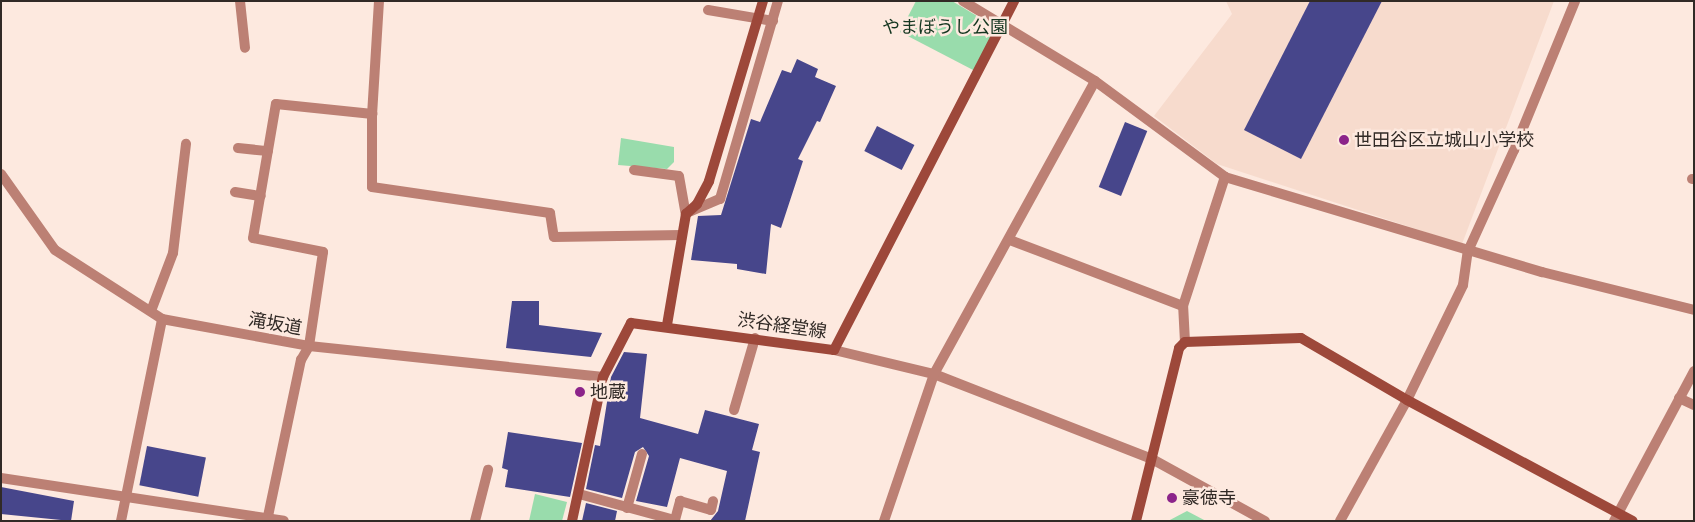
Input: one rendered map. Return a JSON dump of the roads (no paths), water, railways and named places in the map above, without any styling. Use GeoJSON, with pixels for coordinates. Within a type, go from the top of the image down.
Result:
{"type":"FeatureCollection","features":[{"type":"Feature","properties":{"kind":"main road"},"geometry":{"type":"LineString","coordinates":[[667,325],[686,214],[697,204],[709,182],[763,1]]}},
{"type":"Feature","properties":{"kind":"main road","name":"渋谷経堂線"},"geometry":{"type":"LineString","coordinates":[[572,521],[603,377],[631,323],[667,325],[834,350],[1014,1]]}},
{"type":"Feature","properties":{"kind":"main road"},"geometry":{"type":"LineString","coordinates":[[1136,521],[1179,348],[1185,342],[1301,338],[1406,400],[1616,517],[1633,521]]}},
{"type":"Feature","properties":{"kind":"street"},"geometry":{"type":"LineString","coordinates":[[240,1],[245,48]]}},
{"type":"Feature","properties":{"kind":"street"},"geometry":{"type":"LineString","coordinates":[[379,1],[372,114],[372,187],[550,212],[554,237],[682,234]]}},
{"type":"Feature","properties":{"kind":"street"},"geometry":{"type":"LineString","coordinates":[[634,170],[679,176],[686,214],[720,199],[778,1]]}},
{"type":"Feature","properties":{"kind":"street"},"geometry":{"type":"LineString","coordinates":[[963,1],[1095,81],[1225,177],[1542,272],[1694,310]]}},
{"type":"Feature","properties":{"kind":"street"},"geometry":{"type":"LineString","coordinates":[[1340,521],[1406,400],[1464,285],[1468,251],[1514,150],[1574,1]]}},
{"type":"Feature","properties":{"kind":"street"},"geometry":{"type":"LineString","coordinates":[[708,10],[773,21]]}},
{"type":"Feature","properties":{"kind":"street"},"geometry":{"type":"LineString","coordinates":[[884,521],[934,374],[1010,240],[1095,81]]}},
{"type":"Feature","properties":{"kind":"street"},"geometry":{"type":"LineString","coordinates":[[268,520],[301,360],[309,346],[323,252],[253,238],[276,104],[372,114]]}},
{"type":"Feature","properties":{"kind":"street"},"geometry":{"type":"LineString","coordinates":[[151,311],[173,253],[186,144]]}},
{"type":"Feature","properties":{"kind":"street"},"geometry":{"type":"LineString","coordinates":[[238,148],[268,151]]}},
{"type":"Feature","properties":{"kind":"street","name":"滝坂道"},"geometry":{"type":"LineString","coordinates":[[1,174],[55,250],[162,319],[309,346],[603,377]]}},
{"type":"Feature","properties":{"kind":"street"},"geometry":{"type":"LineString","coordinates":[[1185,342],[1183,306],[1225,177]]}},
{"type":"Feature","properties":{"kind":"street"},"geometry":{"type":"LineString","coordinates":[[235,192],[261,196]]}},
{"type":"Feature","properties":{"kind":"street"},"geometry":{"type":"LineString","coordinates":[[1010,240],[1183,306]]}},
{"type":"Feature","properties":{"kind":"street"},"geometry":{"type":"LineString","coordinates":[[121,521],[162,319]]}},
{"type":"Feature","properties":{"kind":"street"},"geometry":{"type":"LineString","coordinates":[[734,410],[754,338]]}},
{"type":"Feature","properties":{"kind":"street"},"geometry":{"type":"LineString","coordinates":[[834,350],[934,374],[1152,459],[1265,521]]}},
{"type":"Feature","properties":{"kind":"street"},"geometry":{"type":"LineString","coordinates":[[1616,517],[1694,371]]}},
{"type":"Feature","properties":{"kind":"street"},"geometry":{"type":"LineString","coordinates":[[1679,398],[1694,405]]}},
{"type":"Feature","properties":{"kind":"street"},"geometry":{"type":"LineString","coordinates":[[627,508],[642,454]]}},
{"type":"Feature","properties":{"kind":"street"},"geometry":{"type":"LineString","coordinates":[[475,521],[488,470]]}},
{"type":"Feature","properties":{"kind":"street"},"geometry":{"type":"LineString","coordinates":[[1,478],[125,494],[268,520],[284,521]]}},
{"type":"Feature","properties":{"kind":"street"},"geometry":{"type":"LineString","coordinates":[[579,494],[674,520],[680,501],[711,510],[714,501]]}},
{"type":"Feature","properties":{"kind":"place","name":"世田谷区立城山小学校"},"geometry":{"type":"Point","coordinates":[1344,140]}},
{"type":"Feature","properties":{"kind":"place","name":"地蔵"},"geometry":{"type":"Point","coordinates":[580,392]}},
{"type":"Feature","properties":{"kind":"place","name":"豪徳寺"},"geometry":{"type":"Point","coordinates":[1172,498]}},
{"type":"Feature","properties":{"kind":"park label","name":"やまぼうし公園"},"geometry":{"type":"Point","coordinates":[945,27]}}]}
